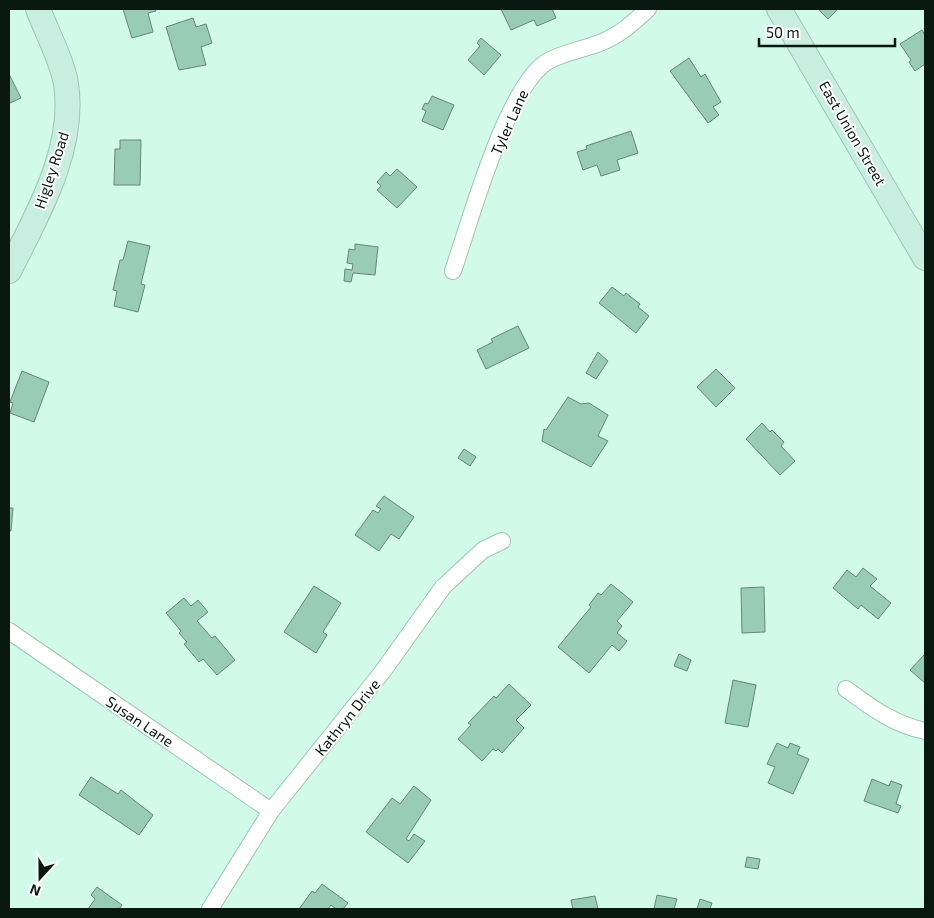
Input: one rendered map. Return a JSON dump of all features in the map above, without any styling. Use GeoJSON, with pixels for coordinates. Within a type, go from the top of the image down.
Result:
{"type":"FeatureCollection","features":[{"type":"Feature","properties":{"kind":"street","name":"Higley Road"},"geometry":{"type":"LineString","coordinates":[[9,271],[41,206],[59,155],[68,118],[66,83],[38,9]]}},
{"type":"Feature","properties":{"kind":"street","name":"Tyler Lane"},"geometry":{"type":"LineString","coordinates":[[453,271],[496,147],[522,89],[546,63],[563,54],[593,46],[617,36],[648,9]]}},
{"type":"Feature","properties":{"kind":"street","name":"East Union Street"},"geometry":{"type":"LineString","coordinates":[[779,9],[925,258]]}},
{"type":"Feature","properties":{"kind":"street","name":"Kathryn Drive"},"geometry":{"type":"LineString","coordinates":[[210,909],[271,811],[383,671],[443,587],[484,550],[502,541]]}},
{"type":"Feature","properties":{"kind":"street","name":"Susan Lane"},"geometry":{"type":"LineString","coordinates":[[9,631],[271,811]]}},
{"type":"Feature","properties":{"kind":"street"},"geometry":{"type":"LineString","coordinates":[[846,689],[882,716],[904,726],[925,731]]}},
{"type":"Feature","properties":{"kind":"building"},"geometry":{"type":"Polygon","coordinates":[[[123,9],[155,9],[156,11],[148,13],[153,32],[132,38],[123,9]]]}},
{"type":"Feature","properties":{"kind":"building"},"geometry":{"type":"Polygon","coordinates":[[[501,9],[552,9],[556,18],[537,26],[534,20],[511,30],[501,9]]]}},
{"type":"Feature","properties":{"kind":"building"},"geometry":{"type":"Polygon","coordinates":[[[818,9],[838,9],[828,19],[818,9]]]}},
{"type":"Feature","properties":{"kind":"building"},"geometry":{"type":"Polygon","coordinates":[[[193,18],[196,27],[206,24],[212,43],[201,47],[206,65],[179,70],[166,27],[193,18]]]}},
{"type":"Feature","properties":{"kind":"building"},"geometry":{"type":"Polygon","coordinates":[[[922,30],[925,35],[925,64],[915,71],[909,62],[911,60],[900,44],[922,30]]]}},
{"type":"Feature","properties":{"kind":"building"},"geometry":{"type":"Polygon","coordinates":[[[481,38],[501,55],[484,75],[468,60],[480,46],[477,43],[481,38]]]}},
{"type":"Feature","properties":{"kind":"building"},"geometry":{"type":"Polygon","coordinates":[[[689,58],[701,77],[705,74],[721,102],[713,107],[719,115],[708,123],[670,71],[689,58]]]}},
{"type":"Feature","properties":{"kind":"building"},"geometry":{"type":"Polygon","coordinates":[[[9,74],[21,98],[10,103],[9,101],[9,74]]]}},
{"type":"Feature","properties":{"kind":"building"},"geometry":{"type":"Polygon","coordinates":[[[432,96],[454,105],[443,130],[422,121],[426,111],[422,109],[425,103],[428,104],[432,96]]]}},
{"type":"Feature","properties":{"kind":"building"},"geometry":{"type":"Polygon","coordinates":[[[631,131],[638,153],[617,160],[620,170],[601,176],[597,165],[583,170],[577,152],[587,149],[586,146],[631,131]]]}},
{"type":"Feature","properties":{"kind":"building"},"geometry":{"type":"Polygon","coordinates":[[[120,140],[141,140],[140,185],[114,185],[115,149],[120,149],[120,140]]]}},
{"type":"Feature","properties":{"kind":"building"},"geometry":{"type":"Polygon","coordinates":[[[397,169],[417,187],[397,208],[377,190],[381,186],[377,182],[386,172],[390,176],[397,169]]]}},
{"type":"Feature","properties":{"kind":"building"},"geometry":{"type":"Polygon","coordinates":[[[128,241],[150,246],[141,284],[145,285],[138,312],[114,306],[117,291],[113,290],[120,260],[123,260],[128,241]]]}},
{"type":"Feature","properties":{"kind":"building"},"geometry":{"type":"Polygon","coordinates":[[[355,244],[378,247],[375,275],[353,273],[351,282],[344,281],[345,269],[352,270],[353,264],[347,263],[349,249],[355,250],[355,244]]]}},
{"type":"Feature","properties":{"kind":"building"},"geometry":{"type":"Polygon","coordinates":[[[612,287],[624,296],[626,293],[640,304],[638,307],[649,316],[636,333],[599,303],[612,287]]]}},
{"type":"Feature","properties":{"kind":"building"},"geometry":{"type":"Polygon","coordinates":[[[518,326],[529,348],[486,369],[477,350],[493,342],[491,339],[518,326]]]}},
{"type":"Feature","properties":{"kind":"building"},"geometry":{"type":"Polygon","coordinates":[[[598,352],[608,361],[596,379],[586,373],[598,352]]]}},
{"type":"Feature","properties":{"kind":"building"},"geometry":{"type":"Polygon","coordinates":[[[716,369],[735,388],[716,407],[697,387],[716,369]]]}},
{"type":"Feature","properties":{"kind":"building"},"geometry":{"type":"Polygon","coordinates":[[[22,371],[49,382],[34,422],[10,413],[13,403],[10,402],[22,371]]]}},
{"type":"Feature","properties":{"kind":"building"},"geometry":{"type":"Polygon","coordinates":[[[568,397],[581,404],[589,403],[608,415],[598,436],[608,441],[591,467],[542,441],[544,429],[546,430],[568,397]]]}},
{"type":"Feature","properties":{"kind":"building"},"geometry":{"type":"Polygon","coordinates":[[[762,423],[770,432],[772,430],[784,442],[781,446],[795,461],[780,475],[746,439],[762,423]]]}},
{"type":"Feature","properties":{"kind":"building"},"geometry":{"type":"Polygon","coordinates":[[[464,449],[476,457],[470,466],[458,458],[464,449]]]}},
{"type":"Feature","properties":{"kind":"building"},"geometry":{"type":"Polygon","coordinates":[[[384,496],[414,517],[399,539],[391,534],[379,551],[355,535],[373,510],[378,513],[381,509],[376,506],[384,496]]]}},
{"type":"Feature","properties":{"kind":"building"},"geometry":{"type":"Polygon","coordinates":[[[9,508],[13,508],[11,531],[9,530],[9,508]]]}},
{"type":"Feature","properties":{"kind":"building"},"geometry":{"type":"Polygon","coordinates":[[[863,568],[877,579],[870,586],[891,603],[878,619],[861,605],[858,609],[833,588],[847,570],[856,577],[863,568]]]}},
{"type":"Feature","properties":{"kind":"building"},"geometry":{"type":"Polygon","coordinates":[[[611,584],[633,602],[617,621],[622,626],[617,633],[627,641],[619,651],[612,645],[589,673],[558,647],[591,607],[589,605],[598,593],[601,595],[611,584]]]}},
{"type":"Feature","properties":{"kind":"building"},"geometry":{"type":"Polygon","coordinates":[[[314,586],[341,603],[323,632],[327,635],[316,653],[284,632],[314,586]]]}},
{"type":"Feature","properties":{"kind":"building"},"geometry":{"type":"Polygon","coordinates":[[[764,587],[765,632],[742,633],[741,588],[764,587]]]}},
{"type":"Feature","properties":{"kind":"building"},"geometry":{"type":"Polygon","coordinates":[[[184,598],[191,606],[198,600],[208,612],[197,621],[212,638],[215,636],[235,660],[217,675],[203,659],[199,662],[184,644],[187,642],[179,633],[181,631],[166,613],[184,598]]]}},
{"type":"Feature","properties":{"kind":"building"},"geometry":{"type":"Polygon","coordinates":[[[679,654],[691,660],[687,671],[674,666],[679,654]]]}},
{"type":"Feature","properties":{"kind":"building"},"geometry":{"type":"Polygon","coordinates":[[[925,654],[925,683],[910,670],[925,654]]]}},
{"type":"Feature","properties":{"kind":"building"},"geometry":{"type":"Polygon","coordinates":[[[733,680],[756,685],[748,727],[725,723],[733,680]]]}},
{"type":"Feature","properties":{"kind":"building"},"geometry":{"type":"Polygon","coordinates":[[[509,684],[531,705],[516,720],[524,728],[502,753],[498,749],[496,751],[493,749],[482,761],[458,739],[471,725],[468,723],[494,696],[496,698],[509,684]]]}},
{"type":"Feature","properties":{"kind":"building"},"geometry":{"type":"Polygon","coordinates":[[[777,743],[788,748],[790,743],[800,747],[797,754],[809,759],[793,794],[768,783],[775,767],[767,764],[777,743]]]}},
{"type":"Feature","properties":{"kind":"building"},"geometry":{"type":"Polygon","coordinates":[[[91,777],[118,794],[121,790],[153,815],[139,835],[79,795],[91,777]]]}},
{"type":"Feature","properties":{"kind":"building"},"geometry":{"type":"Polygon","coordinates":[[[872,779],[889,786],[891,781],[902,785],[896,804],[901,806],[898,813],[864,801],[872,779]]]}},
{"type":"Feature","properties":{"kind":"building"},"geometry":{"type":"Polygon","coordinates":[[[414,786],[431,800],[406,839],[409,841],[414,834],[425,841],[408,863],[366,832],[392,798],[400,804],[414,786]]]}},
{"type":"Feature","properties":{"kind":"building"},"geometry":{"type":"Polygon","coordinates":[[[747,857],[760,859],[758,869],[745,867],[747,857]]]}},
{"type":"Feature","properties":{"kind":"building"},"geometry":{"type":"Polygon","coordinates":[[[322,884],[348,903],[343,909],[336,909],[331,905],[328,909],[299,909],[312,891],[315,893],[322,884]]]}},
{"type":"Feature","properties":{"kind":"building"},"geometry":{"type":"Polygon","coordinates":[[[97,887],[122,905],[119,909],[88,909],[95,899],[91,895],[97,887]]]}},
{"type":"Feature","properties":{"kind":"building"},"geometry":{"type":"Polygon","coordinates":[[[657,895],[677,899],[674,909],[654,909],[657,895]]]}},
{"type":"Feature","properties":{"kind":"building"},"geometry":{"type":"Polygon","coordinates":[[[595,896],[598,909],[573,909],[571,900],[595,896]]]}},
{"type":"Feature","properties":{"kind":"building"},"geometry":{"type":"Polygon","coordinates":[[[700,899],[712,903],[710,909],[697,909],[700,899]]]}}]}
